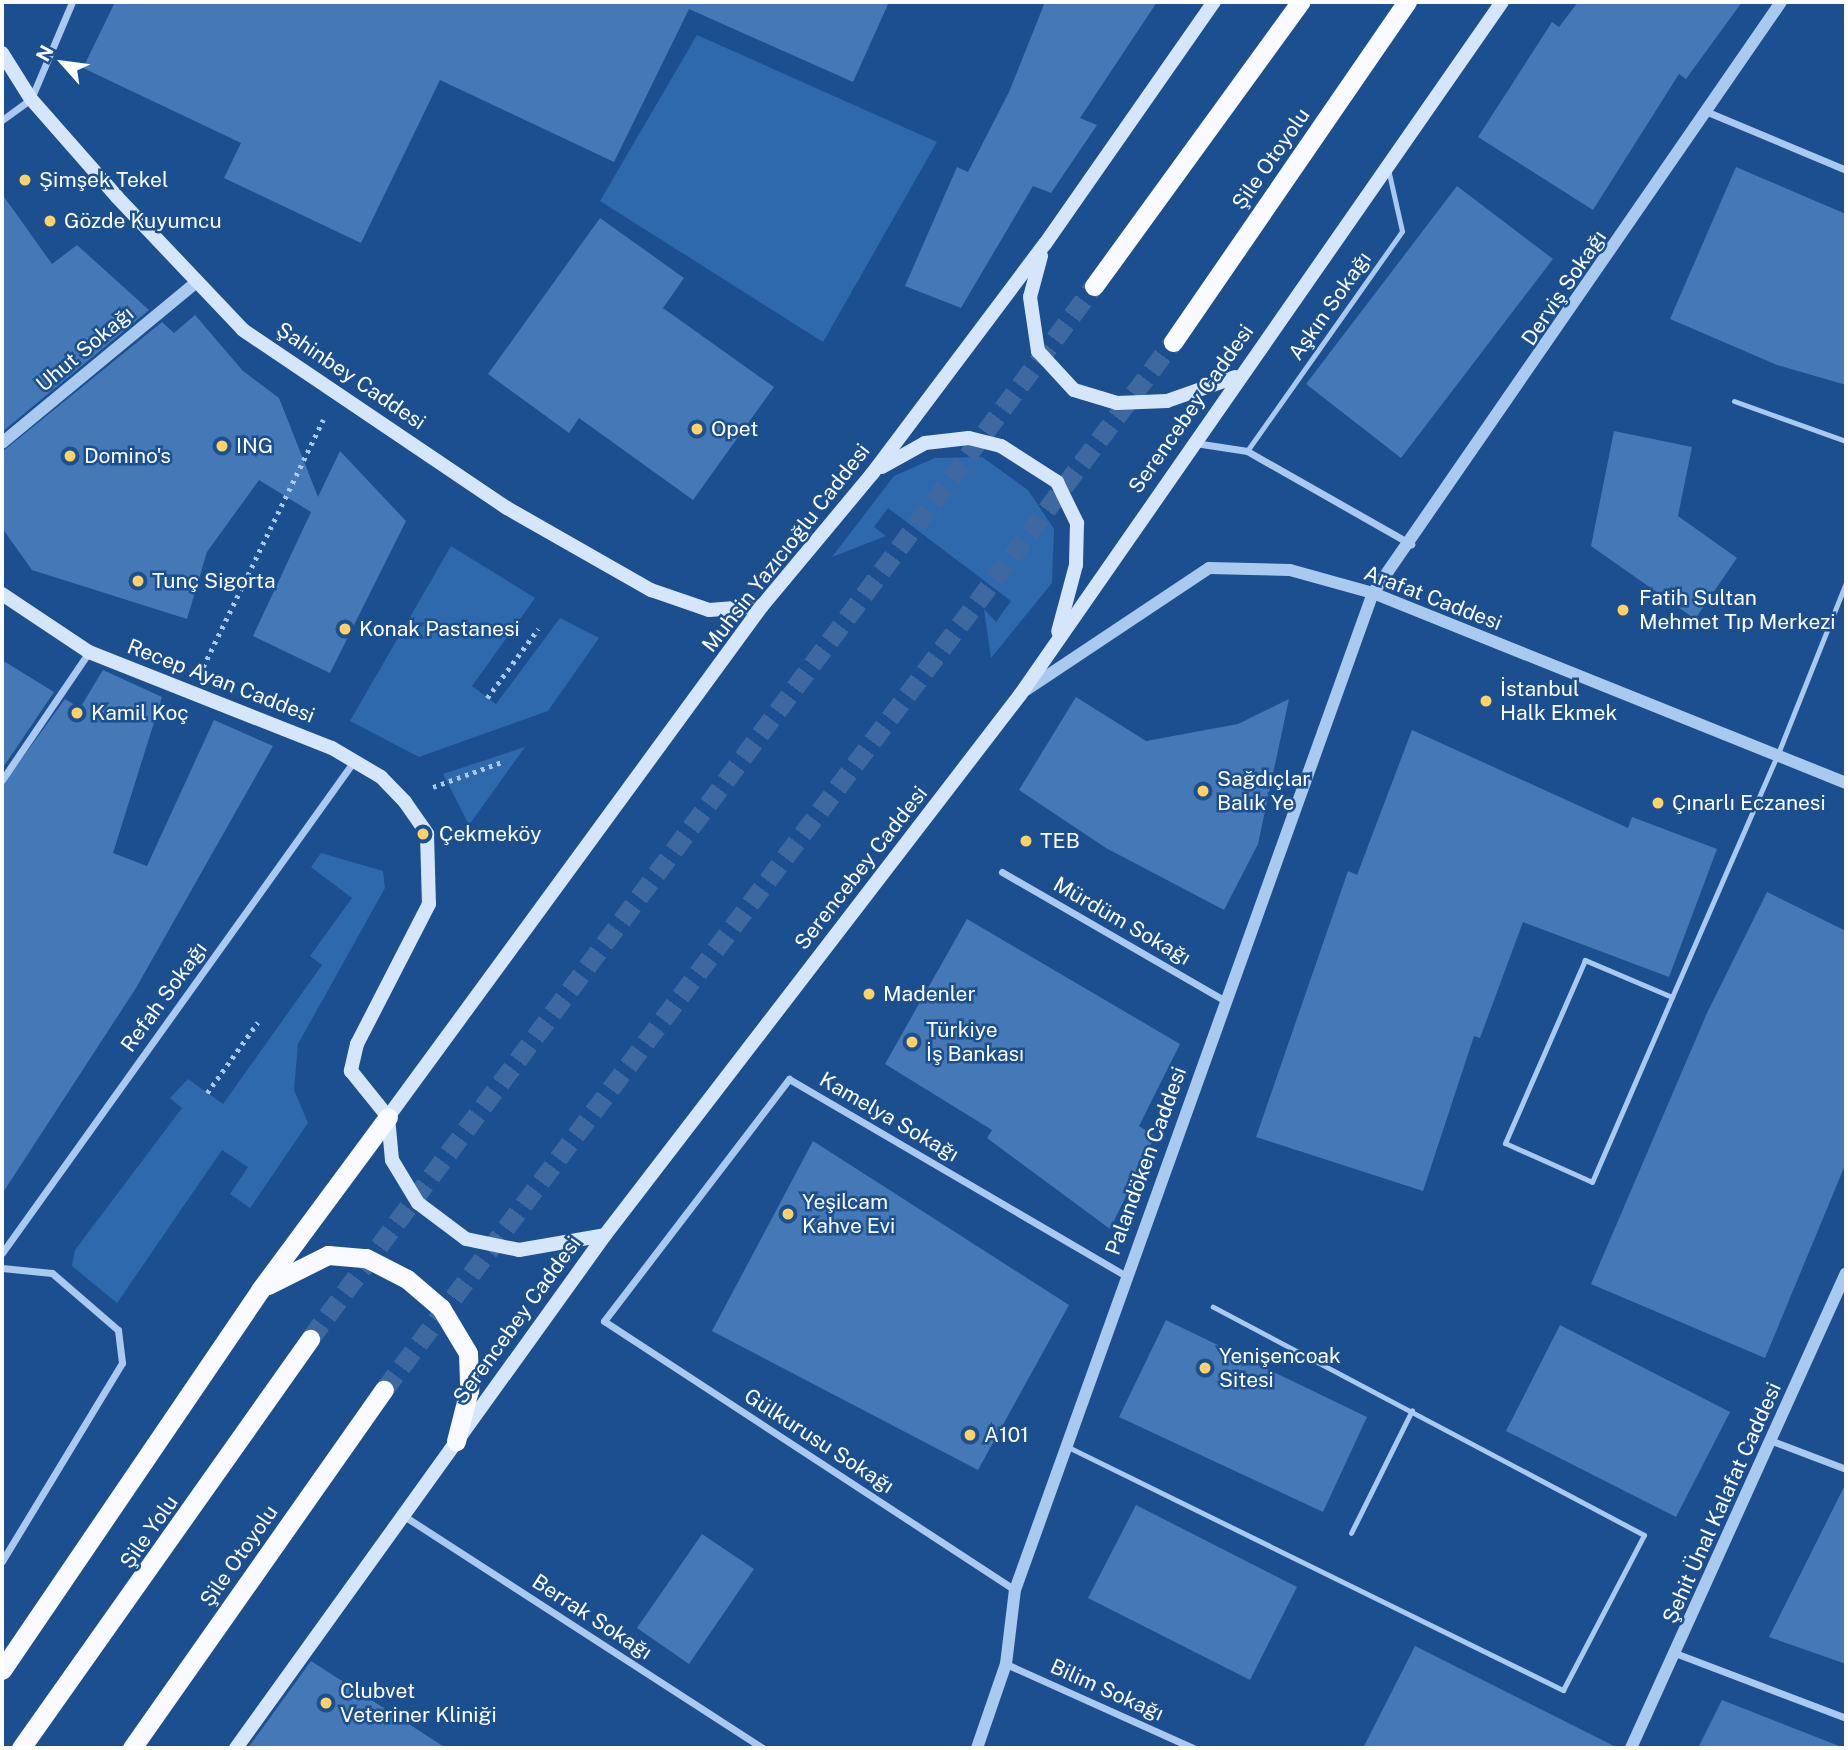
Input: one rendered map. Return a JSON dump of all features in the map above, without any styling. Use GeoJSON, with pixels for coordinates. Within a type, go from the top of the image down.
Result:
{"type":"FeatureCollection","features":[{"type":"Feature","properties":{"kind":"highway"},"geometry":{"type":"LineString","coordinates":[[1094,285],[1300,2]]}},
{"type":"Feature","properties":{"kind":"highway","name":"Şile Otoyolu"},"geometry":{"type":"LineString","coordinates":[[1173,342],[1407,2]]}},
{"type":"Feature","properties":{"kind":"highway"},"geometry":{"type":"LineString","coordinates":[[2,1670],[260,1290],[388,1117]]}},
{"type":"Feature","properties":{"kind":"highway"},"geometry":{"type":"LineString","coordinates":[[260,1290],[328,1255],[366,1258],[407,1279],[442,1308],[468,1353],[469,1390],[456,1441]]}},
{"type":"Feature","properties":{"kind":"highway","name":"Şile Yolu"},"geometry":{"type":"LineString","coordinates":[[21,1748],[310,1339]]}},
{"type":"Feature","properties":{"kind":"highway","name":"Şile Otoyolu"},"geometry":{"type":"LineString","coordinates":[[132,1748],[384,1390]]}},
{"type":"Feature","properties":{"kind":"main road","name":"Muhsin Yazıcıoğlu Caddesi"},"geometry":{"type":"LineString","coordinates":[[388,1117],[762,606],[872,474],[1045,244],[1214,2]]}},
{"type":"Feature","properties":{"kind":"main road","name":"Serencebey Caddesi"},"geometry":{"type":"LineString","coordinates":[[236,1748],[605,1235],[1020,695],[1191,443],[1502,2]]}},
{"type":"Feature","properties":{"kind":"main road","name":"Şahinbey Caddesi"},"geometry":{"type":"LineString","coordinates":[[2,53],[31,99],[193,285],[243,330],[337,390],[507,508],[651,590],[709,610],[762,606]]}},
{"type":"Feature","properties":{"kind":"main road"},"geometry":{"type":"LineString","coordinates":[[1045,244],[1030,297],[1038,351],[1074,390],[1118,403],[1167,401],[1209,391],[1240,375]]}},
{"type":"Feature","properties":{"kind":"main road"},"geometry":{"type":"LineString","coordinates":[[872,474],[925,443],[969,438],[1001,446],[1056,482],[1077,523],[1071,587],[1052,649]]}},
{"type":"Feature","properties":{"kind":"main road","name":"Recep Ayan Caddesi"},"geometry":{"type":"LineString","coordinates":[[2,594],[89,652],[287,725],[354,761],[381,777],[427,834],[429,904],[357,1044],[351,1071],[388,1117]]}},
{"type":"Feature","properties":{"kind":"main road"},"geometry":{"type":"LineString","coordinates":[[388,1117],[392,1160],[418,1203],[466,1239],[519,1250],[605,1235]]}},
{"type":"Feature","properties":{"kind":"street"},"geometry":{"type":"LineString","coordinates":[[2,120],[31,99],[72,2]]}},
{"type":"Feature","properties":{"kind":"street","name":"Derviş Sokağı"},"geometry":{"type":"LineString","coordinates":[[1373,593],[1412,545],[1710,113],[1781,2]]}},
{"type":"Feature","properties":{"kind":"street"},"geometry":{"type":"LineString","coordinates":[[1710,113],[1846,170]]}},
{"type":"Feature","properties":{"kind":"street","name":"Uhut Sokağı"},"geometry":{"type":"LineString","coordinates":[[2,443],[193,285]]}},
{"type":"Feature","properties":{"kind":"street"},"geometry":{"type":"LineString","coordinates":[[1191,443],[1247,451],[1412,545]]}},
{"type":"Feature","properties":{"kind":"street","name":"Arafat Caddesi"},"geometry":{"type":"LineString","coordinates":[[1020,695],[1209,568],[1290,570],[1373,593],[1846,783]]}},
{"type":"Feature","properties":{"kind":"street","name":"Palandöken Caddesi"},"geometry":{"type":"LineString","coordinates":[[977,1748],[1006,1664],[1015,1590],[1373,593]]}},
{"type":"Feature","properties":{"kind":"street"},"geometry":{"type":"LineString","coordinates":[[2,780],[89,652]]}},
{"type":"Feature","properties":{"kind":"street","name":"Refah Sokağı"},"geometry":{"type":"LineString","coordinates":[[2,1253],[354,761]]}},
{"type":"Feature","properties":{"kind":"street","name":"Mürdüm Sokağı"},"geometry":{"type":"LineString","coordinates":[[1002,872],[1225,1000]]}},
{"type":"Feature","properties":{"kind":"street","name":"Kamelya Sokağı"},"geometry":{"type":"LineString","coordinates":[[604,1321],[789,1079],[1126,1276]]}},
{"type":"Feature","properties":{"kind":"street"},"geometry":{"type":"LineString","coordinates":[[2,1268],[52,1273],[118,1330],[122,1363],[2,1561]]}},
{"type":"Feature","properties":{"kind":"street","name":"Şehit Ünal Kalafat Caddesi"},"geometry":{"type":"LineString","coordinates":[[1631,1748],[1846,1273]]}},
{"type":"Feature","properties":{"kind":"street","name":"Gülkurusu Sokağı"},"geometry":{"type":"LineString","coordinates":[[604,1321],[1015,1590]]}},
{"type":"Feature","properties":{"kind":"street"},"geometry":{"type":"LineString","coordinates":[[1772,1441],[1846,1469]]}},
{"type":"Feature","properties":{"kind":"street","name":"Berrak Sokağı"},"geometry":{"type":"LineString","coordinates":[[403,1516],[763,1748]]}},
{"type":"Feature","properties":{"kind":"street"},"geometry":{"type":"LineString","coordinates":[[1675,1653],[1846,1718]]}},
{"type":"Feature","properties":{"kind":"street","name":"Bilim Sokağı"},"geometry":{"type":"LineString","coordinates":[[1006,1664],[1193,1748]]}},
{"type":"Feature","properties":{"kind":"lane","name":"Aşkın Sokağı"},"geometry":{"type":"LineString","coordinates":[[1247,451],[1402,231],[1387,168]]}},
{"type":"Feature","properties":{"kind":"lane"},"geometry":{"type":"LineString","coordinates":[[1734,401],[1846,441]]}},
{"type":"Feature","properties":{"kind":"lane"},"geometry":{"type":"LineString","coordinates":[[1672,998],[1585,960],[1505,1143],[1592,1182],[1672,998],[1777,755],[1846,583]]}},
{"type":"Feature","properties":{"kind":"lane"},"geometry":{"type":"LineString","coordinates":[[1066,1446],[1563,1690],[1644,1535],[1213,1307]]}},
{"type":"Feature","properties":{"kind":"lane"},"geometry":{"type":"LineString","coordinates":[[1351,1533],[1412,1410]]}},
{"type":"Feature","properties":{"kind":"path"},"geometry":{"type":"LineString","coordinates":[[191,689],[337,390]]}},
{"type":"Feature","properties":{"kind":"path"},"geometry":{"type":"LineString","coordinates":[[487,698],[538,629]]}},
{"type":"Feature","properties":{"kind":"path"},"geometry":{"type":"LineString","coordinates":[[433,787],[502,762]]}},
{"type":"Feature","properties":{"kind":"path"},"geometry":{"type":"LineString","coordinates":[[207,1093],[258,1022]]}},
{"type":"Feature","properties":{"kind":"shaded area"},"geometry":{"type":"Polygon","coordinates":[[[697,35],[937,142],[823,342],[600,201],[697,35]]]}},
{"type":"Feature","properties":{"kind":"shaded area"},"geometry":{"type":"Polygon","coordinates":[[[982,457],[1028,490],[1054,529],[1052,583],[991,658],[984,609],[996,622],[1011,601],[888,508],[874,527],[886,536],[832,557],[894,476],[935,458],[982,457]]]}},
{"type":"Feature","properties":{"kind":"shaded area"},"geometry":{"type":"Polygon","coordinates":[[[451,546],[535,598],[472,686],[496,704],[560,618],[599,638],[548,711],[419,757],[350,721],[451,546]]]}},
{"type":"Feature","properties":{"kind":"shaded area"},"geometry":{"type":"Polygon","coordinates":[[[525,747],[469,825],[443,774],[525,747]]]}},
{"type":"Feature","properties":{"kind":"shaded area"},"geometry":{"type":"Polygon","coordinates":[[[321,853],[383,871],[385,888],[298,1044],[294,1090],[308,1123],[250,1208],[230,1194],[248,1167],[222,1150],[117,1303],[72,1266],[75,1250],[182,1108],[170,1098],[188,1079],[223,1104],[322,965],[310,956],[352,898],[311,867],[321,853]]]}},
{"type":"Feature","properties":{"kind":"building"},"geometry":{"type":"Polygon","coordinates":[[[115,2],[889,2],[853,82],[689,9],[614,162],[440,80],[361,243],[224,178],[241,143],[83,68],[115,2]]]}},
{"type":"Feature","properties":{"kind":"building"},"geometry":{"type":"Polygon","coordinates":[[[1045,2],[1157,2],[1080,118],[1097,125],[1051,193],[1033,186],[961,308],[905,286],[957,167],[968,172],[1009,92],[1045,2]]]}},
{"type":"Feature","properties":{"kind":"building"},"geometry":{"type":"Polygon","coordinates":[[[1578,2],[1742,2],[1686,79],[1679,74],[1593,210],[1478,137],[1552,22],[1559,27],[1578,2]]]}},
{"type":"Feature","properties":{"kind":"building"},"geometry":{"type":"Polygon","coordinates":[[[1736,167],[1846,214],[1846,385],[1777,365],[1670,319],[1736,167]]]}},
{"type":"Feature","properties":{"kind":"building"},"geometry":{"type":"Polygon","coordinates":[[[1457,186],[1553,259],[1401,458],[1306,384],[1457,186]]]}},
{"type":"Feature","properties":{"kind":"building"},"geometry":{"type":"Polygon","coordinates":[[[2,194],[52,264],[77,245],[149,310],[2,432],[2,194]]]}},
{"type":"Feature","properties":{"kind":"building"},"geometry":{"type":"Polygon","coordinates":[[[600,218],[684,278],[663,308],[774,387],[693,500],[579,418],[569,433],[488,374],[600,218]]]}},
{"type":"Feature","properties":{"kind":"building"},"geometry":{"type":"Polygon","coordinates":[[[195,315],[243,371],[279,398],[318,497],[340,451],[406,521],[330,673],[253,636],[311,512],[259,480],[207,552],[187,619],[32,570],[2,528],[2,452],[162,322],[174,333],[195,315]]]}},
{"type":"Feature","properties":{"kind":"building"},"geometry":{"type":"Polygon","coordinates":[[[1614,431],[1692,447],[1678,516],[1737,558],[1695,619],[1591,546],[1614,431]]]}},
{"type":"Feature","properties":{"kind":"building"},"geometry":{"type":"Polygon","coordinates":[[[2,660],[54,692],[2,769],[2,660]]]}},
{"type":"Feature","properties":{"kind":"building"},"geometry":{"type":"Polygon","coordinates":[[[103,670],[162,697],[113,853],[147,866],[214,720],[273,746],[136,988],[2,1194],[2,786],[65,699],[80,708],[103,670]]]}},
{"type":"Feature","properties":{"kind":"building","name":"Sağdıçlar Balık Ye"},"geometry":{"type":"Polygon","coordinates":[[[1076,697],[1146,741],[1238,724],[1289,699],[1258,844],[1224,910],[1106,848],[1019,790],[1076,697]]]}},
{"type":"Feature","properties":{"kind":"building"},"geometry":{"type":"Polygon","coordinates":[[[1412,730],[1628,828],[1632,817],[1717,849],[1669,977],[1523,922],[1480,1038],[1474,1036],[1423,1191],[1256,1137],[1348,871],[1357,875],[1412,730]]]}},
{"type":"Feature","properties":{"kind":"building"},"geometry":{"type":"Polygon","coordinates":[[[1767,892],[1846,931],[1846,1163],[1765,1358],[1591,1284],[1707,1013],[1767,892]]]}},
{"type":"Feature","properties":{"kind":"building"},"geometry":{"type":"Polygon","coordinates":[[[967,919],[1180,1044],[1139,1126],[1155,1136],[1110,1229],[987,1138],[992,1130],[885,1064],[967,919]]]}},
{"type":"Feature","properties":{"kind":"building"},"geometry":{"type":"Polygon","coordinates":[[[813,1141],[1069,1305],[978,1470],[712,1331],[813,1141]]]}},
{"type":"Feature","properties":{"kind":"building","name":"Yenişencoak Sitesi"},"geometry":{"type":"Polygon","coordinates":[[[1166,1320],[1367,1417],[1323,1512],[1119,1417],[1166,1320]]]}},
{"type":"Feature","properties":{"kind":"building"},"geometry":{"type":"Polygon","coordinates":[[[1560,1325],[1730,1412],[1676,1517],[1506,1431],[1560,1325]]]}},
{"type":"Feature","properties":{"kind":"building"},"geometry":{"type":"Polygon","coordinates":[[[1846,1483],[1846,1664],[1769,1637],[1846,1483]]]}},
{"type":"Feature","properties":{"kind":"building"},"geometry":{"type":"Polygon","coordinates":[[[1136,1505],[1297,1587],[1250,1680],[1088,1598],[1136,1505]]]}},
{"type":"Feature","properties":{"kind":"building"},"geometry":{"type":"Polygon","coordinates":[[[702,1534],[754,1569],[689,1664],[637,1628],[702,1534]]]}},
{"type":"Feature","properties":{"kind":"building"},"geometry":{"type":"Polygon","coordinates":[[[1415,1646],[1618,1748],[1363,1748],[1415,1646]]]}},
{"type":"Feature","properties":{"kind":"building","name":"Clubvet Veteriner Kliniği"},"geometry":{"type":"Polygon","coordinates":[[[311,1661],[446,1748],[248,1748],[311,1661]]]}},
{"type":"Feature","properties":{"kind":"building"},"geometry":{"type":"Polygon","coordinates":[[[1722,1700],[1839,1746],[1698,1748],[1722,1700]]]}},
{"type":"Feature","properties":{"kind":"tunnel"},"geometry":{"type":"LineString","coordinates":[[310,1339],[1094,286]]}},
{"type":"Feature","properties":{"kind":"tunnel"},"geometry":{"type":"LineString","coordinates":[[384,1390],[1173,342]]}},
{"type":"Feature","properties":{"kind":"place","name":"Şimşek Tekel"},"geometry":{"type":"Point","coordinates":[25,180]}},
{"type":"Feature","properties":{"kind":"place","name":"Gözde Kuyumcu"},"geometry":{"type":"Point","coordinates":[50,221]}},
{"type":"Feature","properties":{"kind":"place","name":"Opet"},"geometry":{"type":"Point","coordinates":[697,429]}},
{"type":"Feature","properties":{"kind":"place","name":"ING"},"geometry":{"type":"Point","coordinates":[222,446]}},
{"type":"Feature","properties":{"kind":"place","name":"Domino's"},"geometry":{"type":"Point","coordinates":[70,456]}},
{"type":"Feature","properties":{"kind":"place","name":"Tunç Sigorta"},"geometry":{"type":"Point","coordinates":[138,581]}},
{"type":"Feature","properties":{"kind":"place","name":"Fatih Sultan Mehmet Tıp Merkezi"},"geometry":{"type":"Point","coordinates":[1623,610]}},
{"type":"Feature","properties":{"kind":"place","name":"Konak Pastanesi"},"geometry":{"type":"Point","coordinates":[345,629]}},
{"type":"Feature","properties":{"kind":"place","name":"İstanbul Halk Ekmek"},"geometry":{"type":"Point","coordinates":[1486,701]}},
{"type":"Feature","properties":{"kind":"place","name":"Kamil Koç"},"geometry":{"type":"Point","coordinates":[77,713]}},
{"type":"Feature","properties":{"kind":"place","name":"Sağdıçlar Balık Ye"},"geometry":{"type":"Point","coordinates":[1203,791]}},
{"type":"Feature","properties":{"kind":"place","name":"Çınarlı Eczanesi"},"geometry":{"type":"Point","coordinates":[1658,803]}},
{"type":"Feature","properties":{"kind":"place","name":"Çekmeköy"},"geometry":{"type":"Point","coordinates":[423,834]}},
{"type":"Feature","properties":{"kind":"place","name":"TEB"},"geometry":{"type":"Point","coordinates":[1026,841]}},
{"type":"Feature","properties":{"kind":"place","name":"Madenler"},"geometry":{"type":"Point","coordinates":[869,994]}},
{"type":"Feature","properties":{"kind":"place","name":"Türkiye İş Bankası"},"geometry":{"type":"Point","coordinates":[912,1042]}},
{"type":"Feature","properties":{"kind":"place","name":"Yeşilcam Kahve Evi"},"geometry":{"type":"Point","coordinates":[788,1214]}},
{"type":"Feature","properties":{"kind":"place","name":"Yenişencoak Sitesi"},"geometry":{"type":"Point","coordinates":[1205,1368]}},
{"type":"Feature","properties":{"kind":"place","name":"A101"},"geometry":{"type":"Point","coordinates":[970,1435]}},
{"type":"Feature","properties":{"kind":"place","name":"Clubvet Veteriner Kliniği"},"geometry":{"type":"Point","coordinates":[326,1703]}}]}
